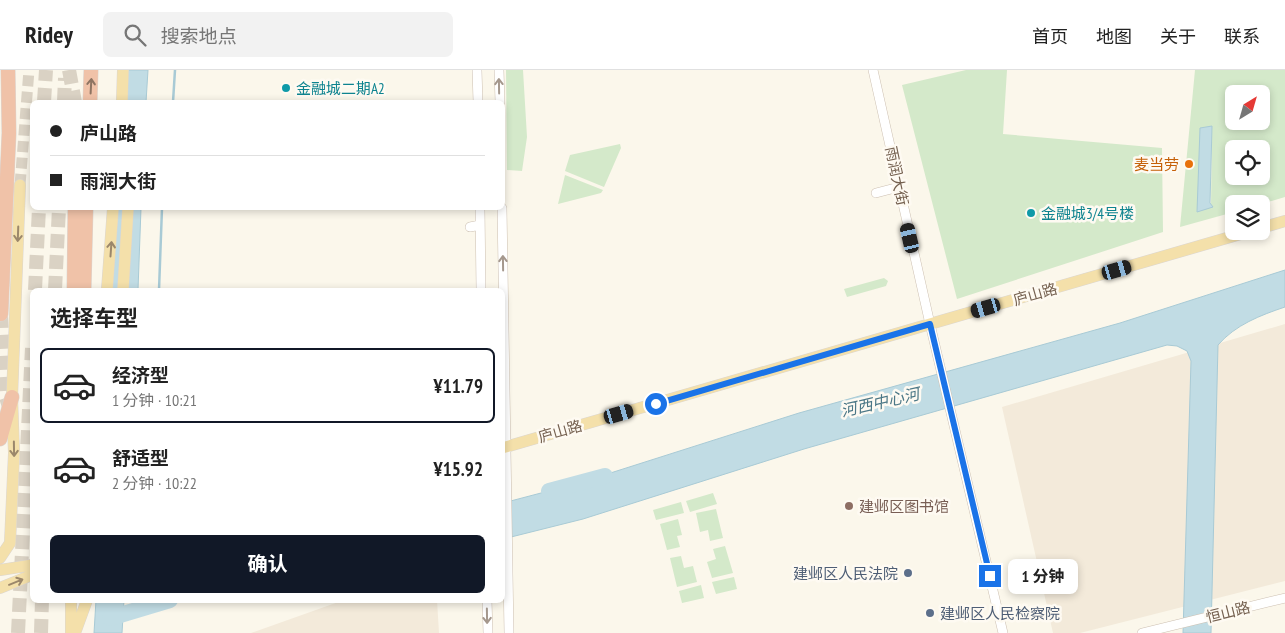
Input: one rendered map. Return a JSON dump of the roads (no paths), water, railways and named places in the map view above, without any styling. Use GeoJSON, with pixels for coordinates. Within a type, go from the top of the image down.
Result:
{"type":"FeatureCollection","features":[{"type":"Feature","properties":{"kind":"highway"},"geometry":{"type":"LineString","coordinates":[[1,314],[8,133],[8,70]]}},
{"type":"Feature","properties":{"kind":"highway"},"geometry":{"type":"LineString","coordinates":[[90,100],[91,70]]}},
{"type":"Feature","properties":{"kind":"highway"},"geometry":{"type":"LineString","coordinates":[[74,288],[75,210]]}},
{"type":"Feature","properties":{"kind":"highway"},"geometry":{"type":"LineString","coordinates":[[84,288],[86,210]]}},
{"type":"Feature","properties":{"kind":"highway"},"geometry":{"type":"LineString","coordinates":[[0,439],[12,397]]}},
{"type":"Feature","properties":{"kind":"main road"},"geometry":{"type":"LineString","coordinates":[[122,100],[123,70]]}},
{"type":"Feature","properties":{"kind":"main road"},"geometry":{"type":"LineString","coordinates":[[0,558],[10,543],[14,453],[12,397],[20,185]]}},
{"type":"Feature","properties":{"kind":"main road"},"geometry":{"type":"LineString","coordinates":[[107,288],[113,210]]}},
{"type":"Feature","properties":{"kind":"main road"},"geometry":{"type":"LineString","coordinates":[[123,288],[128,210]]}},
{"type":"Feature","properties":{"kind":"main road"},"geometry":{"type":"LineString","coordinates":[[1270,225],[1285,221]]}},
{"type":"Feature","properties":{"kind":"main road","name":"庐山路"},"geometry":{"type":"LineString","coordinates":[[505,447],[1225,239]]}},
{"type":"Feature","properties":{"kind":"main road"},"geometry":{"type":"LineString","coordinates":[[0,570],[30,566]]}},
{"type":"Feature","properties":{"kind":"main road"},"geometry":{"type":"LineString","coordinates":[[0,588],[30,576]]}},
{"type":"Feature","properties":{"kind":"main road"},"geometry":{"type":"LineString","coordinates":[[71,603],[71,633]]}},
{"type":"Feature","properties":{"kind":"main road"},"geometry":{"type":"LineString","coordinates":[[75,633],[86,603]]}},
{"type":"Feature","properties":{"kind":"street"},"geometry":{"type":"LineString","coordinates":[[477,70],[478,100]]}},
{"type":"Feature","properties":{"kind":"street"},"geometry":{"type":"LineString","coordinates":[[499,70],[500,100]]}},
{"type":"Feature","properties":{"kind":"street","name":"雨润大街"},"geometry":{"type":"LineString","coordinates":[[873,70],[930,324],[1003,633]]}},
{"type":"Feature","properties":{"kind":"street"},"geometry":{"type":"LineString","coordinates":[[876,193],[899,187]]}},
{"type":"Feature","properties":{"kind":"street"},"geometry":{"type":"LineString","coordinates":[[480,210],[481,288]]}},
{"type":"Feature","properties":{"kind":"street"},"geometry":{"type":"LineString","coordinates":[[502,210],[503,288]]}},
{"type":"Feature","properties":{"kind":"street"},"geometry":{"type":"LineString","coordinates":[[470,227],[480,225]]}},
{"type":"Feature","properties":{"kind":"street"},"geometry":{"type":"LineString","coordinates":[[505,447],[509,633]]}},
{"type":"Feature","properties":{"kind":"street","name":"恒山路"},"geometry":{"type":"LineString","coordinates":[[1142,633],[1285,598]]}},
{"type":"Feature","properties":{"kind":"street"},"geometry":{"type":"LineString","coordinates":[[487,603],[488,633]]}},
{"type":"Feature","properties":{"kind":"water"},"geometry":{"type":"Polygon","coordinates":[[[124,70],[148,70],[146,100],[122,100],[124,70]]]}},
{"type":"Feature","properties":{"kind":"water"},"geometry":{"type":"Polygon","coordinates":[[[1212,126],[1210,203],[1213,207],[1197,212],[1200,128],[1212,126]]]}},
{"type":"Feature","properties":{"kind":"water"},"geometry":{"type":"Polygon","coordinates":[[[115,210],[141,210],[138,288],[110,288],[115,210]]]}},
{"type":"Feature","properties":{"kind":"water"},"geometry":{"type":"Polygon","coordinates":[[[1285,270],[1285,307],[1240,326],[1218,345],[1211,633],[1183,633],[1191,361],[1187,351],[1177,346],[1167,345],[804,449],[583,519],[505,538],[505,502],[579,483],[799,413],[1120,323],[1285,270]]]}},
{"type":"Feature","properties":{"kind":"water"},"geometry":{"type":"Polygon","coordinates":[[[96,603],[124,603],[122,633],[94,633],[96,603]]]}},
{"type":"Feature","properties":{"kind":"waterway"},"geometry":{"type":"LineString","coordinates":[[173,100],[175,70]]}},
{"type":"Feature","properties":{"kind":"waterway"},"geometry":{"type":"LineString","coordinates":[[159,288],[162,210]]}},
{"type":"Feature","properties":{"kind":"waterway","name":"河西中心河"},"geometry":{"type":"LineString","coordinates":[[549,491],[605,476]]}},
{"type":"Feature","properties":{"kind":"waterway","name":"河西中心河"},"geometry":{"type":"LineString","coordinates":[[110,618],[160,603]]}},
{"type":"Feature","properties":{"kind":"tunnel"},"geometry":{"type":"LineString","coordinates":[[20,185],[29,70]]}},
{"type":"Feature","properties":{"kind":"tunnel"},"geometry":{"type":"LineString","coordinates":[[44,100],[46,70]]}},
{"type":"Feature","properties":{"kind":"tunnel"},"geometry":{"type":"LineString","coordinates":[[69,70],[75,100]]}},
{"type":"Feature","properties":{"kind":"tunnel"},"geometry":{"type":"LineString","coordinates":[[64,100],[65,78]]}},
{"type":"Feature","properties":{"kind":"tunnel"},"geometry":{"type":"LineString","coordinates":[[35,288],[39,210]]}},
{"type":"Feature","properties":{"kind":"tunnel"},"geometry":{"type":"LineString","coordinates":[[55,288],[59,210]]}},
{"type":"Feature","properties":{"kind":"tunnel"},"geometry":{"type":"LineString","coordinates":[[1,314],[5,394],[11,413]]}},
{"type":"Feature","properties":{"kind":"tunnel"},"geometry":{"type":"LineString","coordinates":[[18,633],[30,389]]}},
{"type":"Feature","properties":{"kind":"tunnel"},"geometry":{"type":"LineString","coordinates":[[41,633],[42,603]]}},
{"type":"Feature","properties":{"kind":"place","name":"金融城二期A2"},"geometry":{"type":"Point","coordinates":[286,88]}},
{"type":"Feature","properties":{"kind":"place","name":"麦当劳"},"geometry":{"type":"Point","coordinates":[1189,164]}},
{"type":"Feature","properties":{"kind":"place","name":"金融城3/4号楼"},"geometry":{"type":"Point","coordinates":[1031,213]}},
{"type":"Feature","properties":{"kind":"place","name":"建邺区图书馆"},"geometry":{"type":"Point","coordinates":[849,506]}},
{"type":"Feature","properties":{"kind":"place","name":"建邺区人民法院"},"geometry":{"type":"Point","coordinates":[908,573]}},
{"type":"Feature","properties":{"kind":"place","name":"建邺区人民检察院"},"geometry":{"type":"Point","coordinates":[930,613]}}]}
